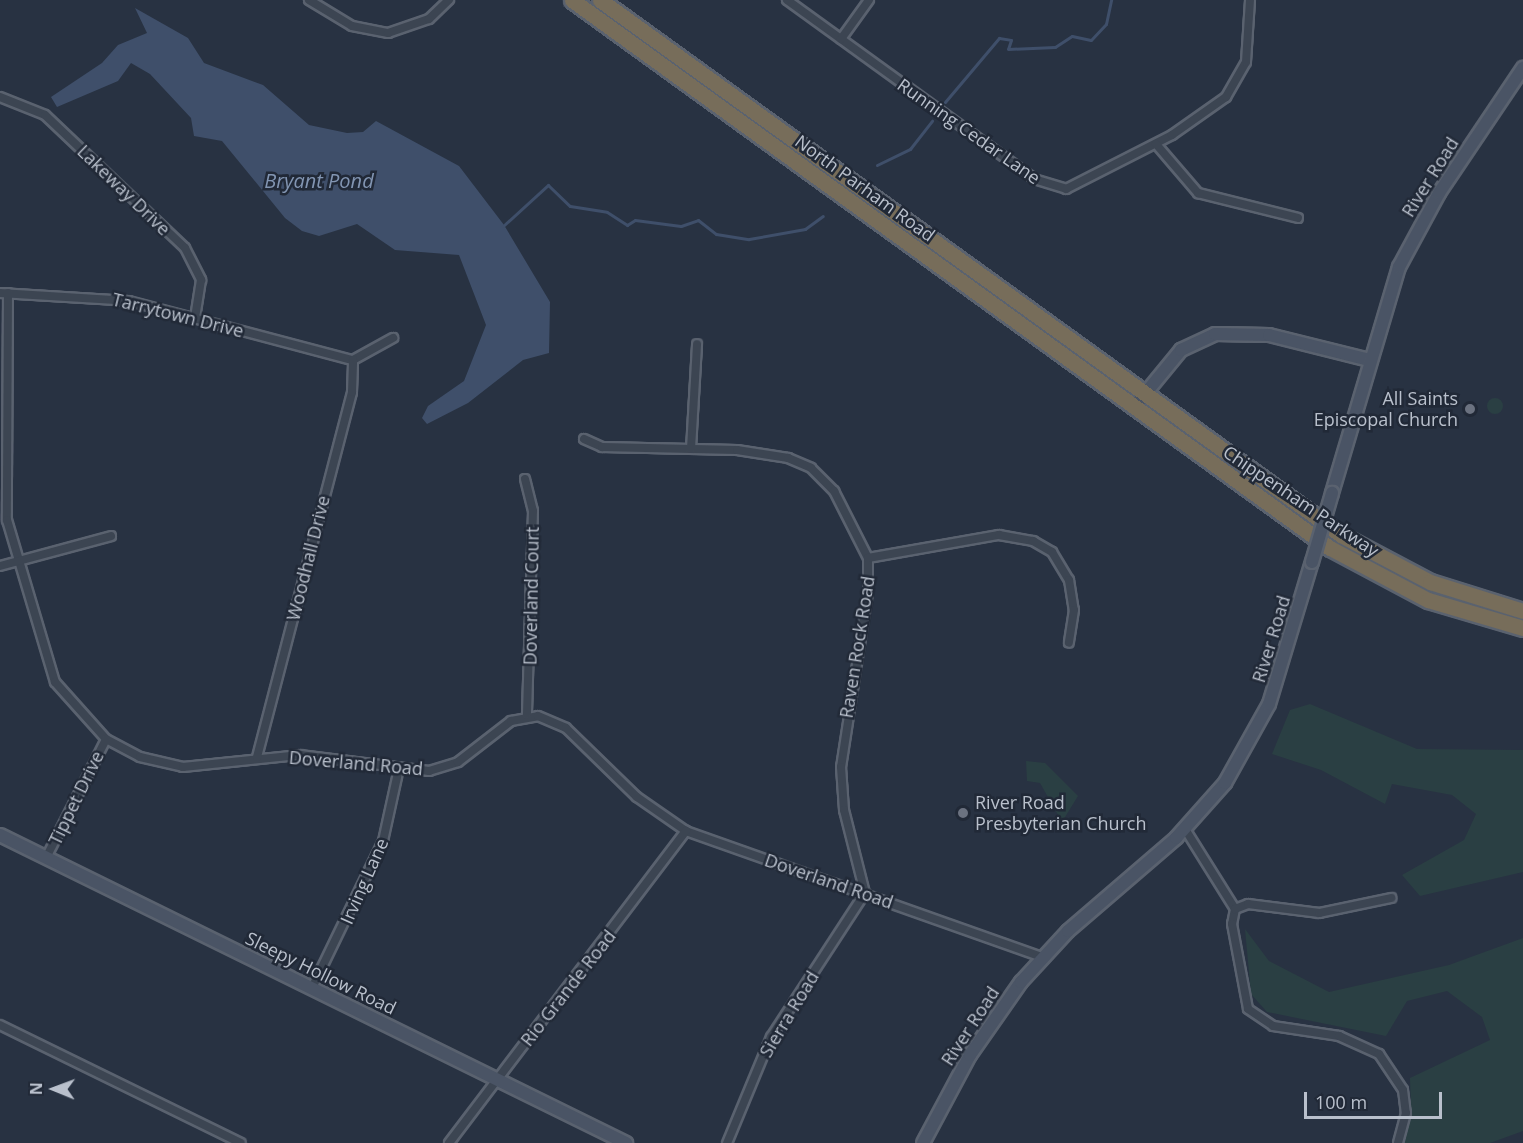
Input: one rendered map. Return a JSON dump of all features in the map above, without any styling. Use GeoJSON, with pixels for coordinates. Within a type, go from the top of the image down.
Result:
{"type":"FeatureCollection","features":[{"type":"Feature","properties":{"kind":"highway","name":"North Parham Road"},"geometry":{"type":"LineString","coordinates":[[572,0],[1135,408]]}},
{"type":"Feature","properties":{"kind":"highway","name":"North Parham Road"},"geometry":{"type":"LineString","coordinates":[[600,0],[1146,394]]}},
{"type":"Feature","properties":{"kind":"highway","name":"Chippenham Parkway"},"geometry":{"type":"LineString","coordinates":[[1146,394],[1370,552],[1445,588],[1523,610]]}},
{"type":"Feature","properties":{"kind":"highway","name":"Chippenham Parkway"},"geometry":{"type":"LineString","coordinates":[[1135,408],[1361,567],[1443,606],[1523,628]]}},
{"type":"Feature","properties":{"kind":"main road","name":"River Road"},"geometry":{"type":"LineString","coordinates":[[923,1143],[984,1032],[1042,957],[1185,829],[1225,783],[1258,729],[1312,562],[1369,360],[1399,267],[1424,216],[1523,68]]}},
{"type":"Feature","properties":{"kind":"main road"},"geometry":{"type":"LineString","coordinates":[[1135,408],[1181,350],[1215,334],[1269,335],[1369,360]]}},
{"type":"Feature","properties":{"kind":"main road","name":"Sleepy Hollow Road"},"geometry":{"type":"LineString","coordinates":[[0,835],[626,1143]]}},
{"type":"Feature","properties":{"kind":"street"},"geometry":{"type":"LineString","coordinates":[[309,0],[352,26],[388,33],[429,19],[449,0]]}},
{"type":"Feature","properties":{"kind":"street","name":"Running Cedar Lane"},"geometry":{"type":"LineString","coordinates":[[787,0],[1046,185],[1082,185],[1213,109],[1238,81],[1249,51],[1250,0]]}},
{"type":"Feature","properties":{"kind":"street"},"geometry":{"type":"LineString","coordinates":[[841,39],[869,0]]}},
{"type":"Feature","properties":{"kind":"street","name":"Lakeway Drive"},"geometry":{"type":"LineString","coordinates":[[0,97],[45,116],[185,248],[201,280],[195,317]]}},
{"type":"Feature","properties":{"kind":"street"},"geometry":{"type":"LineString","coordinates":[[1156,144],[1198,193],[1298,218]]}},
{"type":"Feature","properties":{"kind":"street","name":"Tarrytown Drive"},"geometry":{"type":"LineString","coordinates":[[4,293],[118,299],[195,317],[353,360]]}},
{"type":"Feature","properties":{"kind":"street","name":"Doverland Road"},"geometry":{"type":"LineString","coordinates":[[4,293],[5,490],[18,562],[55,682],[106,740],[140,757],[183,767],[257,757],[300,755],[399,768],[450,766],[504,725],[527,715],[561,725],[637,797],[686,831],[1042,957]]}},
{"type":"Feature","properties":{"kind":"street"},"geometry":{"type":"LineString","coordinates":[[353,360],[393,338]]}},
{"type":"Feature","properties":{"kind":"street"},"geometry":{"type":"LineString","coordinates":[[691,449],[697,344]]}},
{"type":"Feature","properties":{"kind":"street","name":"Woodhall Drive"},"geometry":{"type":"LineString","coordinates":[[257,757],[351,392],[353,360]]}},
{"type":"Feature","properties":{"kind":"street","name":"Raven Rock Road"},"geometry":{"type":"LineString","coordinates":[[584,439],[602,447],[772,453],[811,468],[840,499],[868,558],[868,593],[841,767],[844,810],[865,893]]}},
{"type":"Feature","properties":{"kind":"street","name":"Doverland Court"},"geometry":{"type":"LineString","coordinates":[[525,479],[533,511],[527,715]]}},
{"type":"Feature","properties":{"kind":"street"},"geometry":{"type":"LineString","coordinates":[[868,558],[999,535],[1033,541],[1052,552],[1069,580],[1074,610],[1069,643]]}},
{"type":"Feature","properties":{"kind":"street"},"geometry":{"type":"LineString","coordinates":[[0,566],[111,536]]}},
{"type":"Feature","properties":{"kind":"street","name":"Tippet Drive"},"geometry":{"type":"LineString","coordinates":[[46,858],[106,740]]}},
{"type":"Feature","properties":{"kind":"street","name":"Irving Lane"},"geometry":{"type":"LineString","coordinates":[[312,988],[383,842],[399,768]]}},
{"type":"Feature","properties":{"kind":"street"},"geometry":{"type":"LineString","coordinates":[[1185,829],[1235,909],[1232,924],[1248,1009],[1273,1026],[1339,1036],[1379,1054],[1403,1090],[1406,1113],[1398,1143]]}},
{"type":"Feature","properties":{"kind":"street","name":"Rio Grande Road"},"geometry":{"type":"LineString","coordinates":[[449,1143],[686,831]]}},
{"type":"Feature","properties":{"kind":"street","name":"Sierra Road"},"geometry":{"type":"LineString","coordinates":[[727,1143],[771,1037],[865,893]]}},
{"type":"Feature","properties":{"kind":"street"},"geometry":{"type":"LineString","coordinates":[[1235,909],[1248,904],[1319,913],[1391,898]]}},
{"type":"Feature","properties":{"kind":"street"},"geometry":{"type":"LineString","coordinates":[[0,1025],[241,1143]]}},
{"type":"Feature","properties":{"kind":"green space"},"geometry":{"type":"Polygon","coordinates":[[[1495,398],[1503,406],[1495,414],[1487,406],[1495,398]]]}},
{"type":"Feature","properties":{"kind":"green space"},"geometry":{"type":"Polygon","coordinates":[[[1310,704],[1417,749],[1523,750],[1523,872],[1420,896],[1402,875],[1464,840],[1476,814],[1452,795],[1392,784],[1385,804],[1321,770],[1272,754],[1290,710],[1310,704]]]}},
{"type":"Feature","properties":{"kind":"green space"},"geometry":{"type":"Polygon","coordinates":[[[1026,761],[1045,763],[1078,796],[1062,822],[1040,783],[1027,781],[1026,761]]]}},
{"type":"Feature","properties":{"kind":"green space"},"geometry":{"type":"Polygon","coordinates":[[[1245,929],[1269,961],[1329,992],[1449,965],[1523,938],[1523,1131],[1490,1143],[1402,1143],[1411,1110],[1410,1078],[1490,1040],[1482,1017],[1447,991],[1407,1001],[1386,1036],[1267,1012],[1251,994],[1245,929]]]}},
{"type":"Feature","properties":{"kind":"water","name":"Bryant Pond"},"geometry":{"type":"Polygon","coordinates":[[[135,8],[188,38],[204,63],[263,85],[309,125],[347,133],[363,132],[376,121],[459,166],[504,225],[550,302],[549,353],[523,360],[468,403],[427,424],[422,418],[428,406],[464,381],[486,325],[459,255],[395,250],[357,224],[319,236],[302,231],[285,218],[222,141],[194,136],[191,118],[150,74],[131,63],[118,81],[57,107],[51,97],[102,63],[118,45],[147,33],[135,8]]]}},
{"type":"Feature","properties":{"kind":"waterway"},"geometry":{"type":"LineString","coordinates":[[945,102],[999,38],[1011,40],[1008,49],[1055,47],[1072,36],[1091,40],[1106,24],[1111,0]]}},
{"type":"Feature","properties":{"kind":"waterway"},"geometry":{"type":"LineString","coordinates":[[877,165],[910,149],[932,121]]}},
{"type":"Feature","properties":{"kind":"waterway"},"geometry":{"type":"LineString","coordinates":[[503,226],[548,185],[570,206],[607,212],[627,225],[635,220],[681,226],[698,220],[716,234],[749,239],[805,229],[823,216]]}},
{"type":"Feature","properties":{"kind":"place","name":"All Saints Episcopal Church"},"geometry":{"type":"Point","coordinates":[1470,409]}},
{"type":"Feature","properties":{"kind":"place","name":"River Road Presbyterian Church"},"geometry":{"type":"Point","coordinates":[963,813]}}]}
